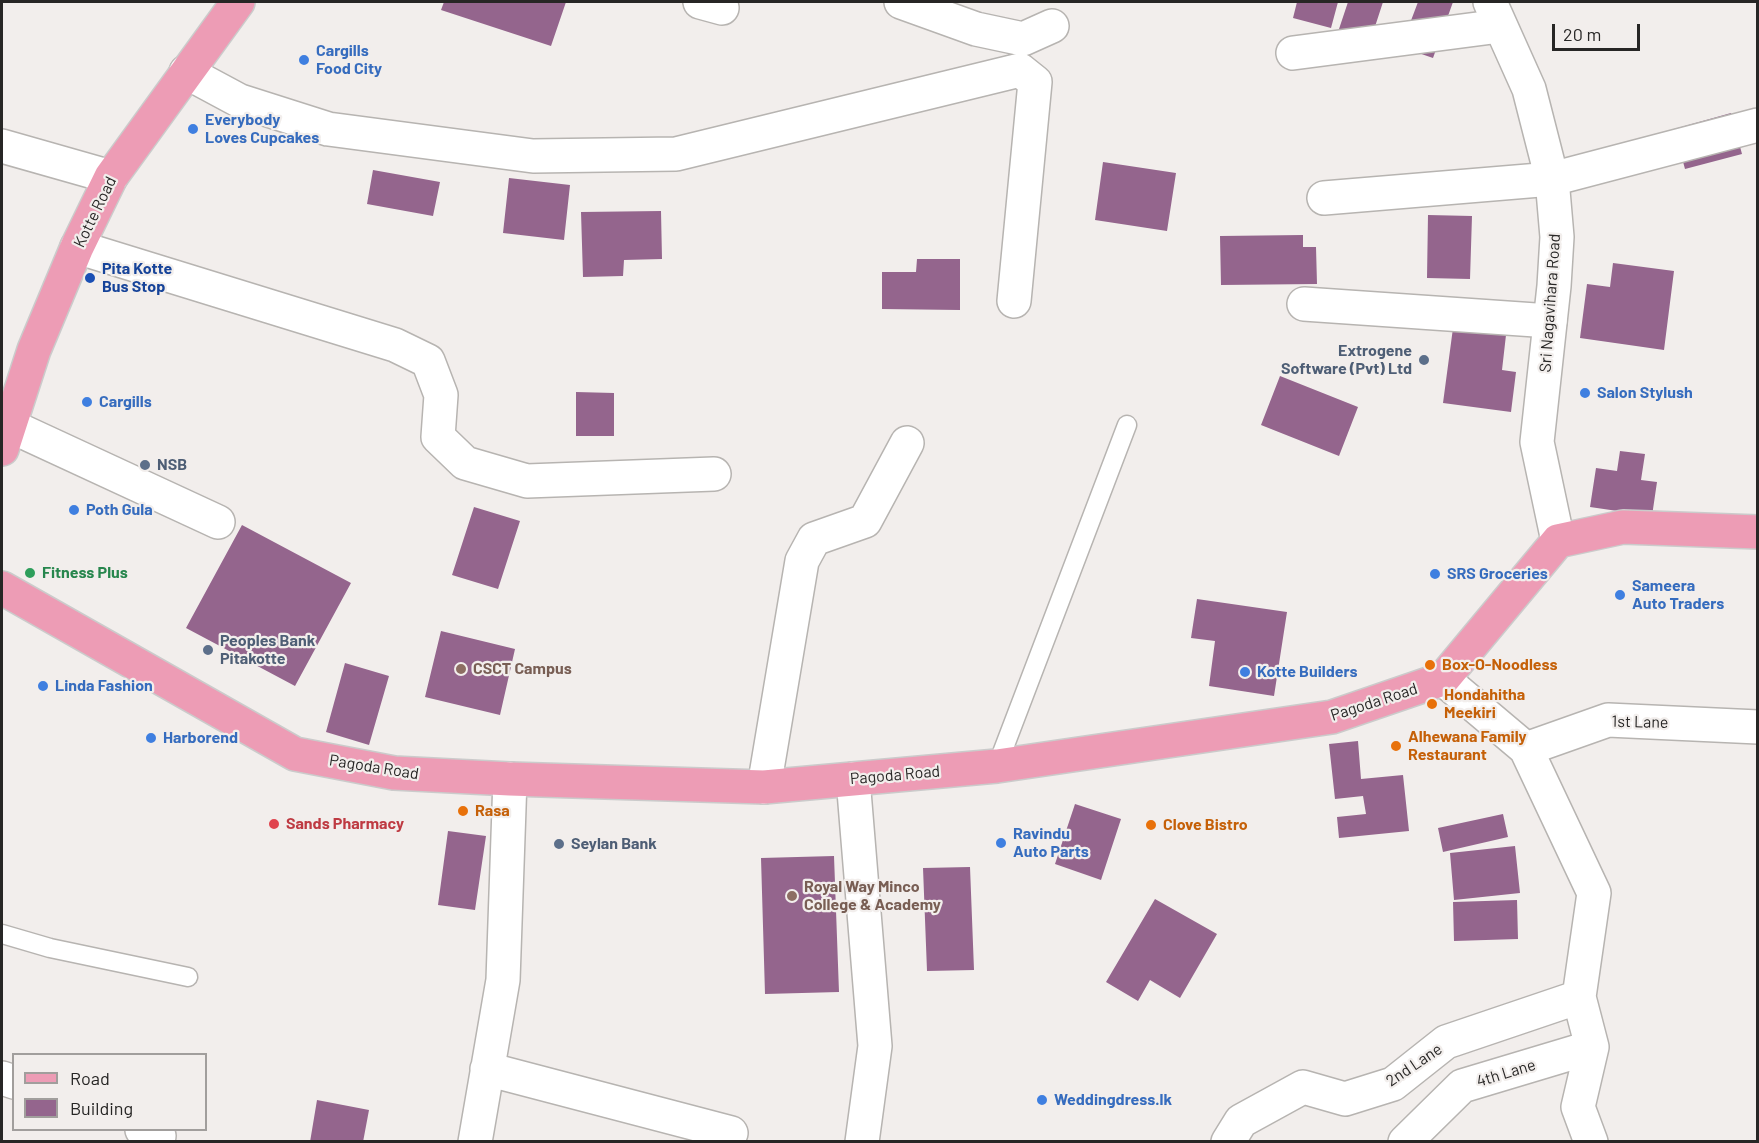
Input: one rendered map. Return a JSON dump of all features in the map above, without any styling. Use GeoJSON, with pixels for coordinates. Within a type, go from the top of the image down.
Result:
{"type":"FeatureCollection","features":[{"type":"Feature","properties":{"kind":"main road","name":"Kotte Road"},"geometry":{"type":"LineString","coordinates":[[4,432],[34,350],[77,247],[111,177],[238,2]]}},
{"type":"Feature","properties":{"kind":"main road"},"geometry":{"type":"LineString","coordinates":[[1443,679],[1558,541],[1623,527],[1758,532]]}},
{"type":"Feature","properties":{"kind":"main road","name":"Pagoda Road"},"geometry":{"type":"LineString","coordinates":[[2,588],[295,754],[394,773],[764,787],[997,766],[1332,717],[1443,679]]}},
{"type":"Feature","properties":{"kind":"street"},"geometry":{"type":"LineString","coordinates":[[902,2],[976,29],[1023,39],[1052,26]]}},
{"type":"Feature","properties":{"kind":"street"},"geometry":{"type":"LineString","coordinates":[[1293,53],[1495,14]]}},
{"type":"Feature","properties":{"kind":"street","name":"Sri Nagavihara Road"},"geometry":{"type":"LineString","coordinates":[[1495,14],[1529,89],[1552,179],[1557,237],[1538,442],[1558,541]]}},
{"type":"Feature","properties":{"kind":"street"},"geometry":{"type":"LineString","coordinates":[[186,72],[240,100],[328,129],[533,156],[676,154],[1020,70],[1035,82],[1014,301]]}},
{"type":"Feature","properties":{"kind":"street"},"geometry":{"type":"LineString","coordinates":[[1324,198],[1552,179],[1758,125]]}},
{"type":"Feature","properties":{"kind":"street"},"geometry":{"type":"LineString","coordinates":[[2,146],[111,177]]}},
{"type":"Feature","properties":{"kind":"street"},"geometry":{"type":"LineString","coordinates":[[77,247],[395,345],[428,361],[441,395],[438,437],[465,463],[527,480],[714,474]]}},
{"type":"Feature","properties":{"kind":"street"},"geometry":{"type":"LineString","coordinates":[[1304,304],[1550,321]]}},
{"type":"Feature","properties":{"kind":"street"},"geometry":{"type":"LineString","coordinates":[[4,432],[218,522]]}},
{"type":"Feature","properties":{"kind":"street"},"geometry":{"type":"LineString","coordinates":[[764,787],[802,561],[814,539],[865,521],[907,442]]}},
{"type":"Feature","properties":{"kind":"street"},"geometry":{"type":"LineString","coordinates":[[1443,679],[1526,749],[1594,893],[1579,997],[1592,1047],[1578,1107],[1591,1142]]}},
{"type":"Feature","properties":{"kind":"street","name":"1st Lane"},"geometry":{"type":"LineString","coordinates":[[1526,749],[1608,720],[1758,727]]}},
{"type":"Feature","properties":{"kind":"street"},"geometry":{"type":"LineString","coordinates":[[475,1142],[503,980],[510,779]]}},
{"type":"Feature","properties":{"kind":"street"},"geometry":{"type":"LineString","coordinates":[[853,779],[875,1046],[862,1142]]}},
{"type":"Feature","properties":{"kind":"street","name":"2nd Lane"},"geometry":{"type":"LineString","coordinates":[[1228,1142],[1241,1121],[1304,1087],[1345,1099],[1393,1084],[1446,1042],[1579,997]]}},
{"type":"Feature","properties":{"kind":"street","name":"4th Lane"},"geometry":{"type":"LineString","coordinates":[[1405,1142],[1462,1086],[1592,1047]]}},
{"type":"Feature","properties":{"kind":"street"},"geometry":{"type":"LineString","coordinates":[[487,1070],[731,1133]]}},
{"type":"Feature","properties":{"kind":"lane"},"geometry":{"type":"LineString","coordinates":[[997,766],[1127,425]]}},
{"type":"Feature","properties":{"kind":"lane"},"geometry":{"type":"LineString","coordinates":[[2,934],[50,948],[188,977]]}},
{"type":"Feature","properties":{"kind":"building"},"geometry":{"type":"Polygon","coordinates":[[[444,2],[566,2],[551,46],[441,10],[444,2]]]}},
{"type":"Feature","properties":{"kind":"building"},"geometry":{"type":"Polygon","coordinates":[[[1297,2],[1338,2],[1331,28],[1293,18],[1297,2]]]}},
{"type":"Feature","properties":{"kind":"building"},"geometry":{"type":"Polygon","coordinates":[[[1348,2],[1383,2],[1369,45],[1337,35],[1348,2]]]}},
{"type":"Feature","properties":{"kind":"building"},"geometry":{"type":"Polygon","coordinates":[[[1418,2],[1453,2],[1433,58],[1401,47],[1418,2]]]}},
{"type":"Feature","properties":{"kind":"building"},"geometry":{"type":"Polygon","coordinates":[[[1731,113],[1742,154],[1685,169],[1674,129],[1731,113]]]}},
{"type":"Feature","properties":{"kind":"building"},"geometry":{"type":"Polygon","coordinates":[[[1103,162],[1176,173],[1167,231],[1095,220],[1103,162]]]}},
{"type":"Feature","properties":{"kind":"building"},"geometry":{"type":"Polygon","coordinates":[[[373,170],[440,182],[433,216],[367,204],[373,170]]]}},
{"type":"Feature","properties":{"kind":"building"},"geometry":{"type":"Polygon","coordinates":[[[509,178],[570,185],[564,240],[503,233],[509,178]]]}},
{"type":"Feature","properties":{"kind":"building"},"geometry":{"type":"Polygon","coordinates":[[[661,211],[662,259],[624,260],[623,276],[583,277],[581,212],[661,211]]]}},
{"type":"Feature","properties":{"kind":"building"},"geometry":{"type":"Polygon","coordinates":[[[1428,215],[1472,216],[1470,279],[1427,278],[1428,215]]]}},
{"type":"Feature","properties":{"kind":"building"},"geometry":{"type":"Polygon","coordinates":[[[1303,235],[1303,247],[1316,247],[1317,284],[1221,285],[1220,236],[1303,235]]]}},
{"type":"Feature","properties":{"kind":"building"},"geometry":{"type":"Polygon","coordinates":[[[917,259],[960,259],[960,310],[882,309],[882,272],[916,272],[917,259]]]}},
{"type":"Feature","properties":{"kind":"building"},"geometry":{"type":"Polygon","coordinates":[[[1613,263],[1674,271],[1664,350],[1580,338],[1587,284],[1610,287],[1613,263]]]}},
{"type":"Feature","properties":{"kind":"building"},"geometry":{"type":"Polygon","coordinates":[[[1453,328],[1506,335],[1502,370],[1516,372],[1511,412],[1443,403],[1453,328]]]}},
{"type":"Feature","properties":{"kind":"building"},"geometry":{"type":"Polygon","coordinates":[[[1280,376],[1358,407],[1339,456],[1261,425],[1280,376]]]}},
{"type":"Feature","properties":{"kind":"building"},"geometry":{"type":"Polygon","coordinates":[[[576,392],[614,393],[614,436],[576,436],[576,392]]]}},
{"type":"Feature","properties":{"kind":"building"},"geometry":{"type":"Polygon","coordinates":[[[1620,451],[1645,454],[1641,480],[1657,482],[1652,516],[1590,507],[1596,468],[1617,471],[1620,451]]]}},
{"type":"Feature","properties":{"kind":"building"},"geometry":{"type":"Polygon","coordinates":[[[474,507],[520,521],[498,589],[452,575],[474,507]]]}},
{"type":"Feature","properties":{"kind":"building"},"geometry":{"type":"Polygon","coordinates":[[[242,525],[351,583],[295,686],[186,628],[242,525]]]}},
{"type":"Feature","properties":{"kind":"building"},"geometry":{"type":"Polygon","coordinates":[[[1197,599],[1287,612],[1274,696],[1209,686],[1215,641],[1191,638],[1197,599]]]}},
{"type":"Feature","properties":{"kind":"building"},"geometry":{"type":"Polygon","coordinates":[[[441,631],[515,649],[500,715],[425,697],[441,631]]]}},
{"type":"Feature","properties":{"kind":"building"},"geometry":{"type":"Polygon","coordinates":[[[345,663],[389,676],[369,745],[326,732],[345,663]]]}},
{"type":"Feature","properties":{"kind":"building"},"geometry":{"type":"Polygon","coordinates":[[[1358,741],[1361,779],[1403,775],[1409,831],[1339,838],[1337,817],[1366,814],[1363,796],[1335,799],[1329,744],[1358,741]]]}},
{"type":"Feature","properties":{"kind":"building"},"geometry":{"type":"Polygon","coordinates":[[[1075,804],[1121,819],[1101,880],[1055,864],[1075,804]]]}},
{"type":"Feature","properties":{"kind":"building"},"geometry":{"type":"Polygon","coordinates":[[[1503,814],[1508,837],[1443,852],[1438,828],[1503,814]]]}},
{"type":"Feature","properties":{"kind":"building"},"geometry":{"type":"Polygon","coordinates":[[[448,831],[486,836],[475,910],[438,905],[448,831]]]}},
{"type":"Feature","properties":{"kind":"building"},"geometry":{"type":"Polygon","coordinates":[[[1515,846],[1520,893],[1454,900],[1450,853],[1515,846]]]}},
{"type":"Feature","properties":{"kind":"building"},"geometry":{"type":"Polygon","coordinates":[[[834,856],[839,992],[765,994],[761,858],[834,856]]]}},
{"type":"Feature","properties":{"kind":"building"},"geometry":{"type":"Polygon","coordinates":[[[970,867],[974,970],[927,971],[923,868],[970,867]]]}},
{"type":"Feature","properties":{"kind":"building"},"geometry":{"type":"Polygon","coordinates":[[[1155,899],[1217,934],[1180,998],[1150,980],[1138,1001],[1106,982],[1155,899]]]}},
{"type":"Feature","properties":{"kind":"building"},"geometry":{"type":"Polygon","coordinates":[[[1517,900],[1518,939],[1454,941],[1453,902],[1517,900]]]}},
{"type":"Feature","properties":{"kind":"building"},"geometry":{"type":"Polygon","coordinates":[[[317,1100],[369,1110],[363,1142],[310,1142],[317,1100]]]}},
{"type":"Feature","properties":{"kind":"place","name":"Cargills Food City"},"geometry":{"type":"Point","coordinates":[304,60]}},
{"type":"Feature","properties":{"kind":"place","name":"Everybody Loves Cupcakes"},"geometry":{"type":"Point","coordinates":[193,129]}},
{"type":"Feature","properties":{"kind":"place","name":"Pita Kotte Bus Stop"},"geometry":{"type":"Point","coordinates":[90,278]}},
{"type":"Feature","properties":{"kind":"place","name":"Extrogene Software (Pvt) Ltd"},"geometry":{"type":"Point","coordinates":[1424,360]}},
{"type":"Feature","properties":{"kind":"place","name":"Salon Stylush"},"geometry":{"type":"Point","coordinates":[1585,393]}},
{"type":"Feature","properties":{"kind":"place","name":"Cargills"},"geometry":{"type":"Point","coordinates":[87,402]}},
{"type":"Feature","properties":{"kind":"place","name":"NSB"},"geometry":{"type":"Point","coordinates":[145,465]}},
{"type":"Feature","properties":{"kind":"place","name":"Poth Gula"},"geometry":{"type":"Point","coordinates":[74,510]}},
{"type":"Feature","properties":{"kind":"place","name":"Fitness Plus"},"geometry":{"type":"Point","coordinates":[30,573]}},
{"type":"Feature","properties":{"kind":"place","name":"SRS Groceries"},"geometry":{"type":"Point","coordinates":[1435,574]}},
{"type":"Feature","properties":{"kind":"place","name":"Sameera Auto Traders"},"geometry":{"type":"Point","coordinates":[1620,595]}},
{"type":"Feature","properties":{"kind":"place","name":"Peoples Bank Pitakotte"},"geometry":{"type":"Point","coordinates":[208,650]}},
{"type":"Feature","properties":{"kind":"place","name":"Box-O-Noodless"},"geometry":{"type":"Point","coordinates":[1430,665]}},
{"type":"Feature","properties":{"kind":"place","name":"CSCT Campus"},"geometry":{"type":"Point","coordinates":[461,669]}},
{"type":"Feature","properties":{"kind":"place","name":"Kotte Builders"},"geometry":{"type":"Point","coordinates":[1245,672]}},
{"type":"Feature","properties":{"kind":"place","name":"Linda Fashion"},"geometry":{"type":"Point","coordinates":[43,686]}},
{"type":"Feature","properties":{"kind":"place","name":"Hondahitha Meekiri"},"geometry":{"type":"Point","coordinates":[1432,704]}},
{"type":"Feature","properties":{"kind":"place","name":"Harborend"},"geometry":{"type":"Point","coordinates":[151,738]}},
{"type":"Feature","properties":{"kind":"place","name":"Alhewana Family Restaurant"},"geometry":{"type":"Point","coordinates":[1396,746]}},
{"type":"Feature","properties":{"kind":"place","name":"Rasa"},"geometry":{"type":"Point","coordinates":[463,811]}},
{"type":"Feature","properties":{"kind":"place","name":"Sands Pharmacy"},"geometry":{"type":"Point","coordinates":[274,824]}},
{"type":"Feature","properties":{"kind":"place","name":"Clove Bistro"},"geometry":{"type":"Point","coordinates":[1151,825]}},
{"type":"Feature","properties":{"kind":"place","name":"Ravindu Auto Parts"},"geometry":{"type":"Point","coordinates":[1001,843]}},
{"type":"Feature","properties":{"kind":"place","name":"Seylan Bank"},"geometry":{"type":"Point","coordinates":[559,844]}},
{"type":"Feature","properties":{"kind":"place","name":"Royal Way Minco College & Academy"},"geometry":{"type":"Point","coordinates":[792,896]}},
{"type":"Feature","properties":{"kind":"place","name":"Weddingdress.lk"},"geometry":{"type":"Point","coordinates":[1042,1100]}}]}
